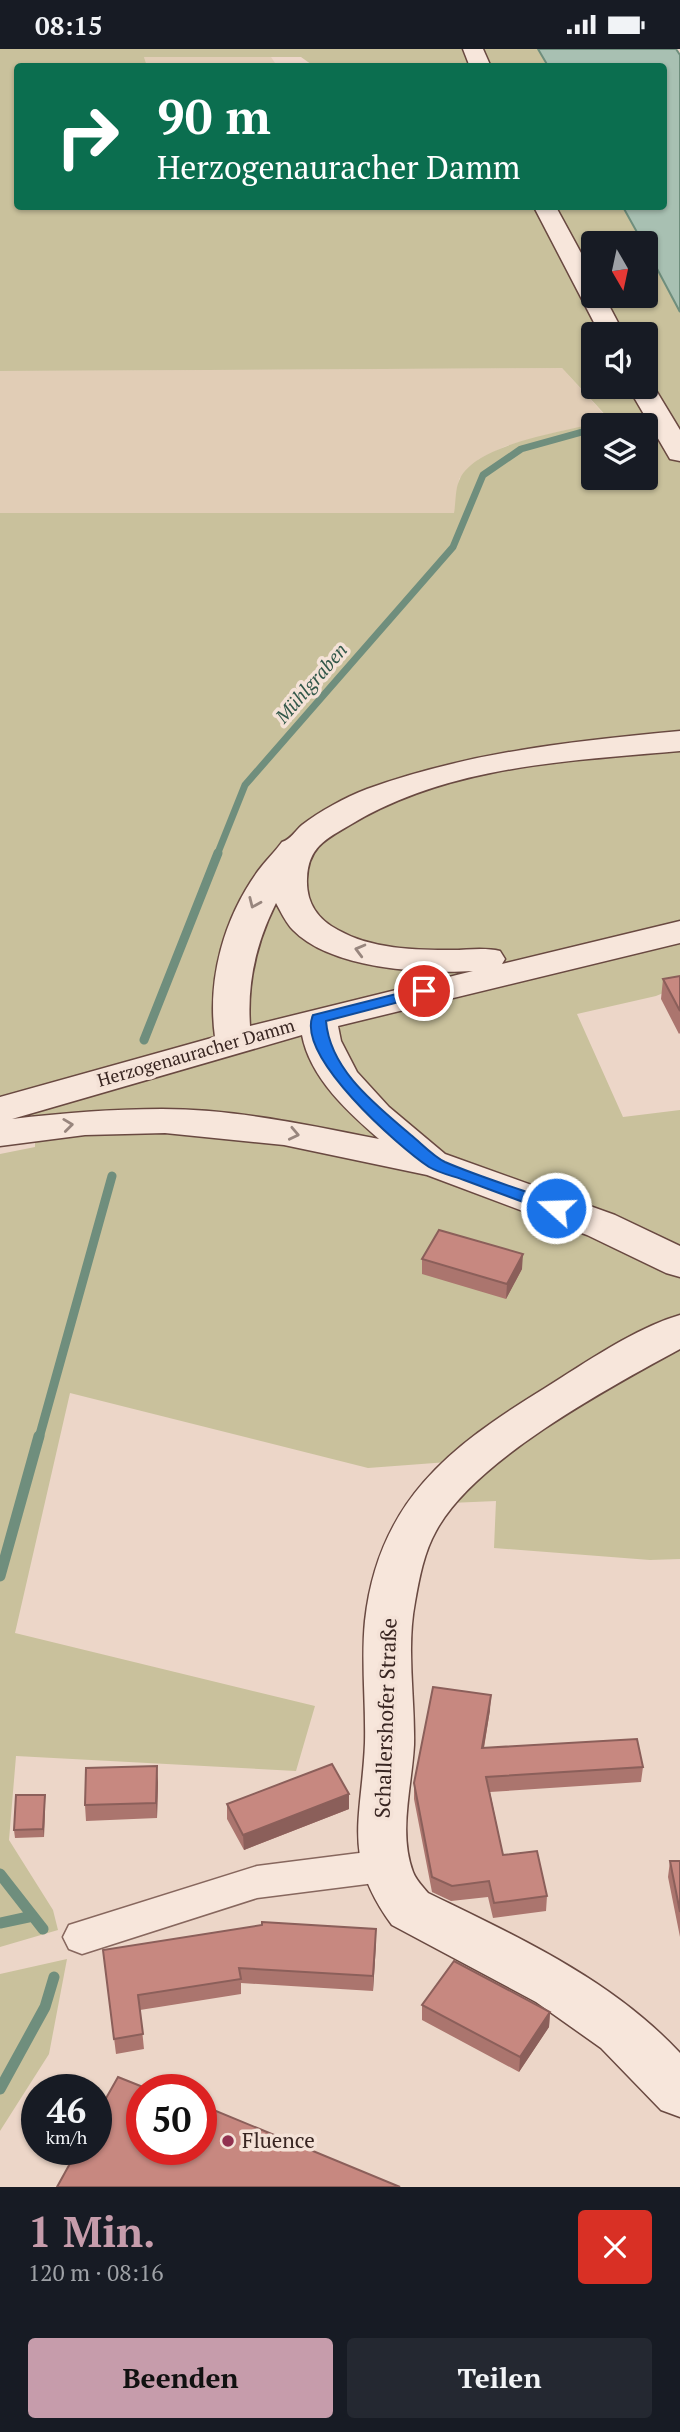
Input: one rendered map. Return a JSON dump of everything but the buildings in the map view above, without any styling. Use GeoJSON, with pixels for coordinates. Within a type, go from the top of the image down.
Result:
{"type":"FeatureCollection","features":[{"type":"Feature","properties":{"kind":"main road"},"geometry":{"type":"LineString","coordinates":[[547,210],[606,322]]}},
{"type":"Feature","properties":{"kind":"main road"},"geometry":{"type":"LineString","coordinates":[[648,399],[680,453]]}},
{"type":"Feature","properties":{"kind":"main road"},"geometry":{"type":"LineString","coordinates":[[234,1041],[229,1016],[230,980],[256,898],[266,881],[314,830],[344,811],[428,779],[534,757],[680,741]]}},
{"type":"Feature","properties":{"kind":"main road"},"geometry":{"type":"LineString","coordinates":[[295,849],[290,866],[290,883],[293,903],[300,916],[316,931],[356,950],[398,959],[432,961],[487,959],[622,944]]}},
{"type":"Feature","properties":{"kind":"main road","name":"Herzogenauracher Damm"},"geometry":{"type":"LineString","coordinates":[[0,1110],[318,1019],[680,932]]}},
{"type":"Feature","properties":{"kind":"main road"},"geometry":{"type":"LineString","coordinates":[[318,1019],[322,1042],[340,1075],[390,1128],[436,1164]]}},
{"type":"Feature","properties":{"kind":"main road"},"geometry":{"type":"LineString","coordinates":[[0,1133],[85,1123],[165,1121],[284,1132],[436,1164],[601,1224],[680,1263]]}},
{"type":"Feature","properties":{"kind":"main road","name":"Schallershofer Straße"},"geometry":{"type":"LineString","coordinates":[[680,1330],[567,1396],[485,1452],[433,1499],[420,1517],[400,1563],[391,1608],[389,1746],[381,1843],[383,1865],[395,1893],[410,1909],[530,1969],[580,1999],[625,2034],[680,2092]]}},
{"type":"Feature","properties":{"kind":"street"},"geometry":{"type":"LineString","coordinates":[[82,1937],[257,1882],[383,1865]]}},
{"type":"Feature","properties":{"kind":"shaded area"},"geometry":{"type":"Polygon","coordinates":[[[0,49],[538,49],[546,63],[309,63],[301,57],[144,57],[146,63],[14,63],[14,210],[625,210],[636,231],[581,231],[581,308],[658,308],[658,271],[680,312],[680,986],[656,996],[577,1014],[623,1117],[680,1110],[680,1559],[650,1560],[494,1548],[496,1501],[404,1505],[448,1462],[368,1468],[70,1393],[15,1633],[315,1706],[296,1771],[16,1756],[9,1840],[53,1910],[58,1930],[0,1947],[0,1154],[35,1147],[35,1122],[0,1125],[0,513],[454,513],[459,481],[468,468],[484,456],[504,447],[581,426],[581,490],[658,490],[658,413],[604,413],[591,399],[658,399],[658,322],[581,322],[581,389],[562,368],[0,371],[0,49]]]}},
{"type":"Feature","properties":{"kind":"shaded area"},"geometry":{"type":"Polygon","coordinates":[[[538,49],[676,49],[680,55],[680,312],[658,271],[658,231],[636,231],[625,210],[667,210],[667,63],[546,63],[538,49]]]}},
{"type":"Feature","properties":{"kind":"shaded area"},"geometry":{"type":"Polygon","coordinates":[[[144,57],[271,57],[275,63],[146,63],[144,57]]]}},
{"type":"Feature","properties":{"kind":"shaded area"},"geometry":{"type":"Polygon","coordinates":[[[562,368],[581,389],[581,399],[590,399],[603,413],[581,413],[581,427],[506,446],[479,459],[459,479],[455,513],[0,513],[0,371],[562,368]]]}},
{"type":"Feature","properties":{"kind":"shaded area"},"geometry":{"type":"Polygon","coordinates":[[[67,1959],[49,2054],[36,2074],[21,2074],[21,2098],[0,2131],[0,1974],[67,1959]]]}},
{"type":"Feature","properties":{"kind":"waterway","name":"Mühlgraben"},"geometry":{"type":"LineString","coordinates":[[217,855],[245,785],[453,547],[483,475],[521,449],[581,432]]}},
{"type":"Feature","properties":{"kind":"waterway","name":"Mühlgraben"},"geometry":{"type":"LineString","coordinates":[[144,1040],[218,853]]}},
{"type":"Feature","properties":{"kind":"waterway"},"geometry":{"type":"LineString","coordinates":[[39,1438],[112,1176]]}},
{"type":"Feature","properties":{"kind":"waterway"},"geometry":{"type":"LineString","coordinates":[[0,1576],[39,1436]]}},
{"type":"Feature","properties":{"kind":"waterway"},"geometry":{"type":"LineString","coordinates":[[0,1874],[33,1916]]}},
{"type":"Feature","properties":{"kind":"waterway"},"geometry":{"type":"LineString","coordinates":[[0,1923],[33,1916]]}},
{"type":"Feature","properties":{"kind":"waterway"},"geometry":{"type":"LineString","coordinates":[[33,1916],[43,1929]]}},
{"type":"Feature","properties":{"kind":"waterway"},"geometry":{"type":"LineString","coordinates":[[0,2089],[45,2007],[54,1977]]}},
{"type":"Feature","properties":{"kind":"place","name":"Fluence"},"geometry":{"type":"Point","coordinates":[228,2141]}},
{"type":"Feature","properties":{"kind":"route"},"geometry":{"type":"LineString","coordinates":[[424,991],[318,1019],[320,1036],[329,1058],[358,1096],[390,1128],[436,1164],[556,1208]]}}]}
